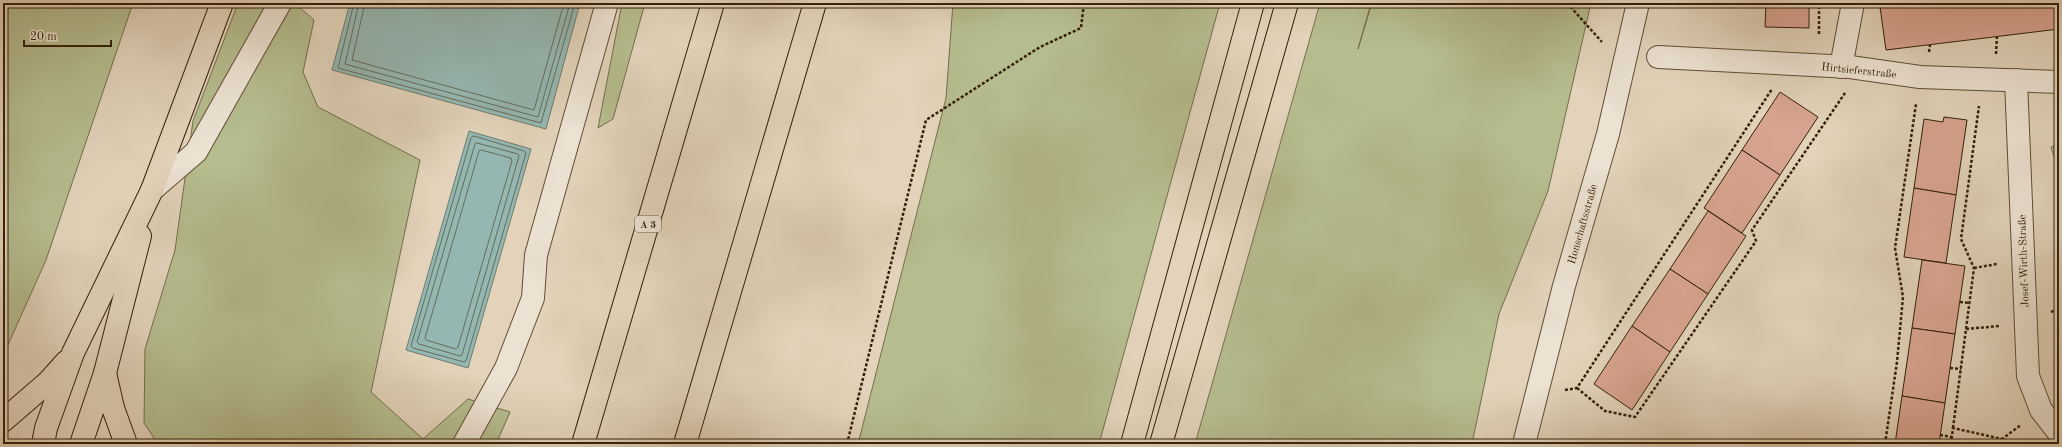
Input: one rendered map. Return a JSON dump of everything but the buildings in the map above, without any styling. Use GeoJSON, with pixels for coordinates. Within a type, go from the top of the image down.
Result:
{"type":"FeatureCollection","features":[{"type":"Feature","properties":{"kind":"highway"},"geometry":{"type":"LineString","coordinates":[[43,444],[46,428],[74,353],[152,190],[222,3]]}},
{"type":"Feature","properties":{"kind":"highway","name":"A 3"},"geometry":{"type":"LineString","coordinates":[[583,444],[713,3]]}},
{"type":"Feature","properties":{"kind":"highway"},"geometry":{"type":"LineString","coordinates":[[685,444],[814,3]]}},
{"type":"Feature","properties":{"kind":"highway"},"geometry":{"type":"LineString","coordinates":[[808,25],[818,3]]}},
{"type":"Feature","properties":{"kind":"highway"},"geometry":{"type":"LineString","coordinates":[[1132,444],[1253,3]]}},
{"type":"Feature","properties":{"kind":"highway"},"geometry":{"type":"LineString","coordinates":[[1161,444],[1287,3]]}},
{"type":"Feature","properties":{"kind":"highway"},"geometry":{"type":"LineString","coordinates":[[81,444],[105,373],[152,190]]}},
{"type":"Feature","properties":{"kind":"highway"},"geometry":{"type":"LineString","coordinates":[[3,421],[48,382],[74,353]]}},
{"type":"Feature","properties":{"kind":"highway"},"geometry":{"type":"LineString","coordinates":[[105,373],[113,408],[126,444]]}},
{"type":"Feature","properties":{"kind":"street"},"geometry":{"type":"LineString","coordinates":[[152,190],[196,152],[280,3]]}},
{"type":"Feature","properties":{"kind":"street"},"geometry":{"type":"LineString","coordinates":[[464,444],[506,368],[533,298],[536,255],[607,3]]}},
{"type":"Feature","properties":{"kind":"street","name":"Honschaftsstraße"},"geometry":{"type":"LineString","coordinates":[[1524,444],[1536,393],[1608,134],[1638,3]]}},
{"type":"Feature","properties":{"kind":"street"},"geometry":{"type":"LineString","coordinates":[[1845,67],[1853,3]]}},
{"type":"Feature","properties":{"kind":"street","name":"Hirtsieferstraße"},"geometry":{"type":"LineString","coordinates":[[1658,57],[1845,67],[1920,77],[2059,82]]}},
{"type":"Feature","properties":{"kind":"street","name":"Josef-Wirth-Straße"},"geometry":{"type":"LineString","coordinates":[[2016,80],[2024,260],[2023,292],[2028,376],[2041,410],[2059,433]]}},
{"type":"Feature","properties":{"kind":"path"},"geometry":{"type":"LineString","coordinates":[[847,444],[926,120],[1040,47],[1081,28],[1084,3]]}},
{"type":"Feature","properties":{"kind":"path"},"geometry":{"type":"LineString","coordinates":[[1567,3],[1600,42],[1628,47]]}},
{"type":"Feature","properties":{"kind":"path"},"geometry":{"type":"LineString","coordinates":[[1577,388],[1775,84],[1790,64]]}},
{"type":"Feature","properties":{"kind":"path"},"geometry":{"type":"LineString","coordinates":[[1536,393],[1577,388],[1604,411],[1635,417],[1756,241],[1752,230],[1846,92],[1845,67]]}},
{"type":"Feature","properties":{"kind":"path"},"geometry":{"type":"LineString","coordinates":[[1885,444],[1897,362],[1903,297],[1895,248],[1920,77]]}},
{"type":"Feature","properties":{"kind":"path"},"geometry":{"type":"LineString","coordinates":[[1951,444],[1974,268],[1961,239],[1983,79]]}},
{"type":"Feature","properties":{"kind":"path"},"geometry":{"type":"LineString","coordinates":[[1960,302],[1970,303]]}},
{"type":"Feature","properties":{"kind":"path"},"geometry":{"type":"LineString","coordinates":[[1966,329],[2026,325]]}},
{"type":"Feature","properties":{"kind":"path"},"geometry":{"type":"LineString","coordinates":[[1950,368],[1961,369]]}},
{"type":"Feature","properties":{"kind":"path"},"geometry":{"type":"LineString","coordinates":[[1992,444],[2002,439],[2041,410]]}},
{"type":"Feature","properties":{"kind":"path"},"geometry":{"type":"LineString","coordinates":[[1953,428],[2002,439],[2017,444]]}},
{"type":"Feature","properties":{"kind":"path"},"geometry":{"type":"LineString","coordinates":[[1940,435],[1952,438]]}},
{"type":"Feature","properties":{"kind":"green space"},"geometry":{"type":"Polygon","coordinates":[[[3,3],[133,3],[46,260],[3,356],[3,3]]]}},
{"type":"Feature","properties":{"kind":"green space"},"geometry":{"type":"Polygon","coordinates":[[[238,3],[300,3],[299,7],[314,20],[303,72],[318,107],[420,160],[371,392],[423,439],[468,399],[510,412],[496,444],[158,444],[144,423],[145,349],[175,250],[193,121],[238,3]]]}},
{"type":"Feature","properties":{"kind":"green space"},"geometry":{"type":"Polygon","coordinates":[[[622,3],[645,3],[613,119],[598,128],[622,3]]]}},
{"type":"Feature","properties":{"kind":"green space"},"geometry":{"type":"Polygon","coordinates":[[[953,3],[1220,3],[1099,444],[858,444],[946,98],[953,3]]]}},
{"type":"Feature","properties":{"kind":"green space"},"geometry":{"type":"Polygon","coordinates":[[[1320,3],[1371,3],[1358,49],[1372,3],[1591,3],[1548,191],[1499,314],[1472,444],[1195,444],[1320,3]]]}},
{"type":"Feature","properties":{"kind":"green space"},"geometry":{"type":"Polygon","coordinates":[[[2059,145],[2059,173],[2051,147],[2059,145]]]}},
{"type":"Feature","properties":{"kind":"green space"},"geometry":{"type":"Polygon","coordinates":[[[2059,229],[2059,255],[2054,230],[2059,229]]]}},
{"type":"Feature","properties":{"kind":"water"},"geometry":{"type":"Polygon","coordinates":[[[350,3],[580,3],[546,129],[332,70],[350,3]]]}},
{"type":"Feature","properties":{"kind":"water"},"geometry":{"type":"Polygon","coordinates":[[[469,131],[531,149],[468,368],[406,350],[469,131]]]}}]}
